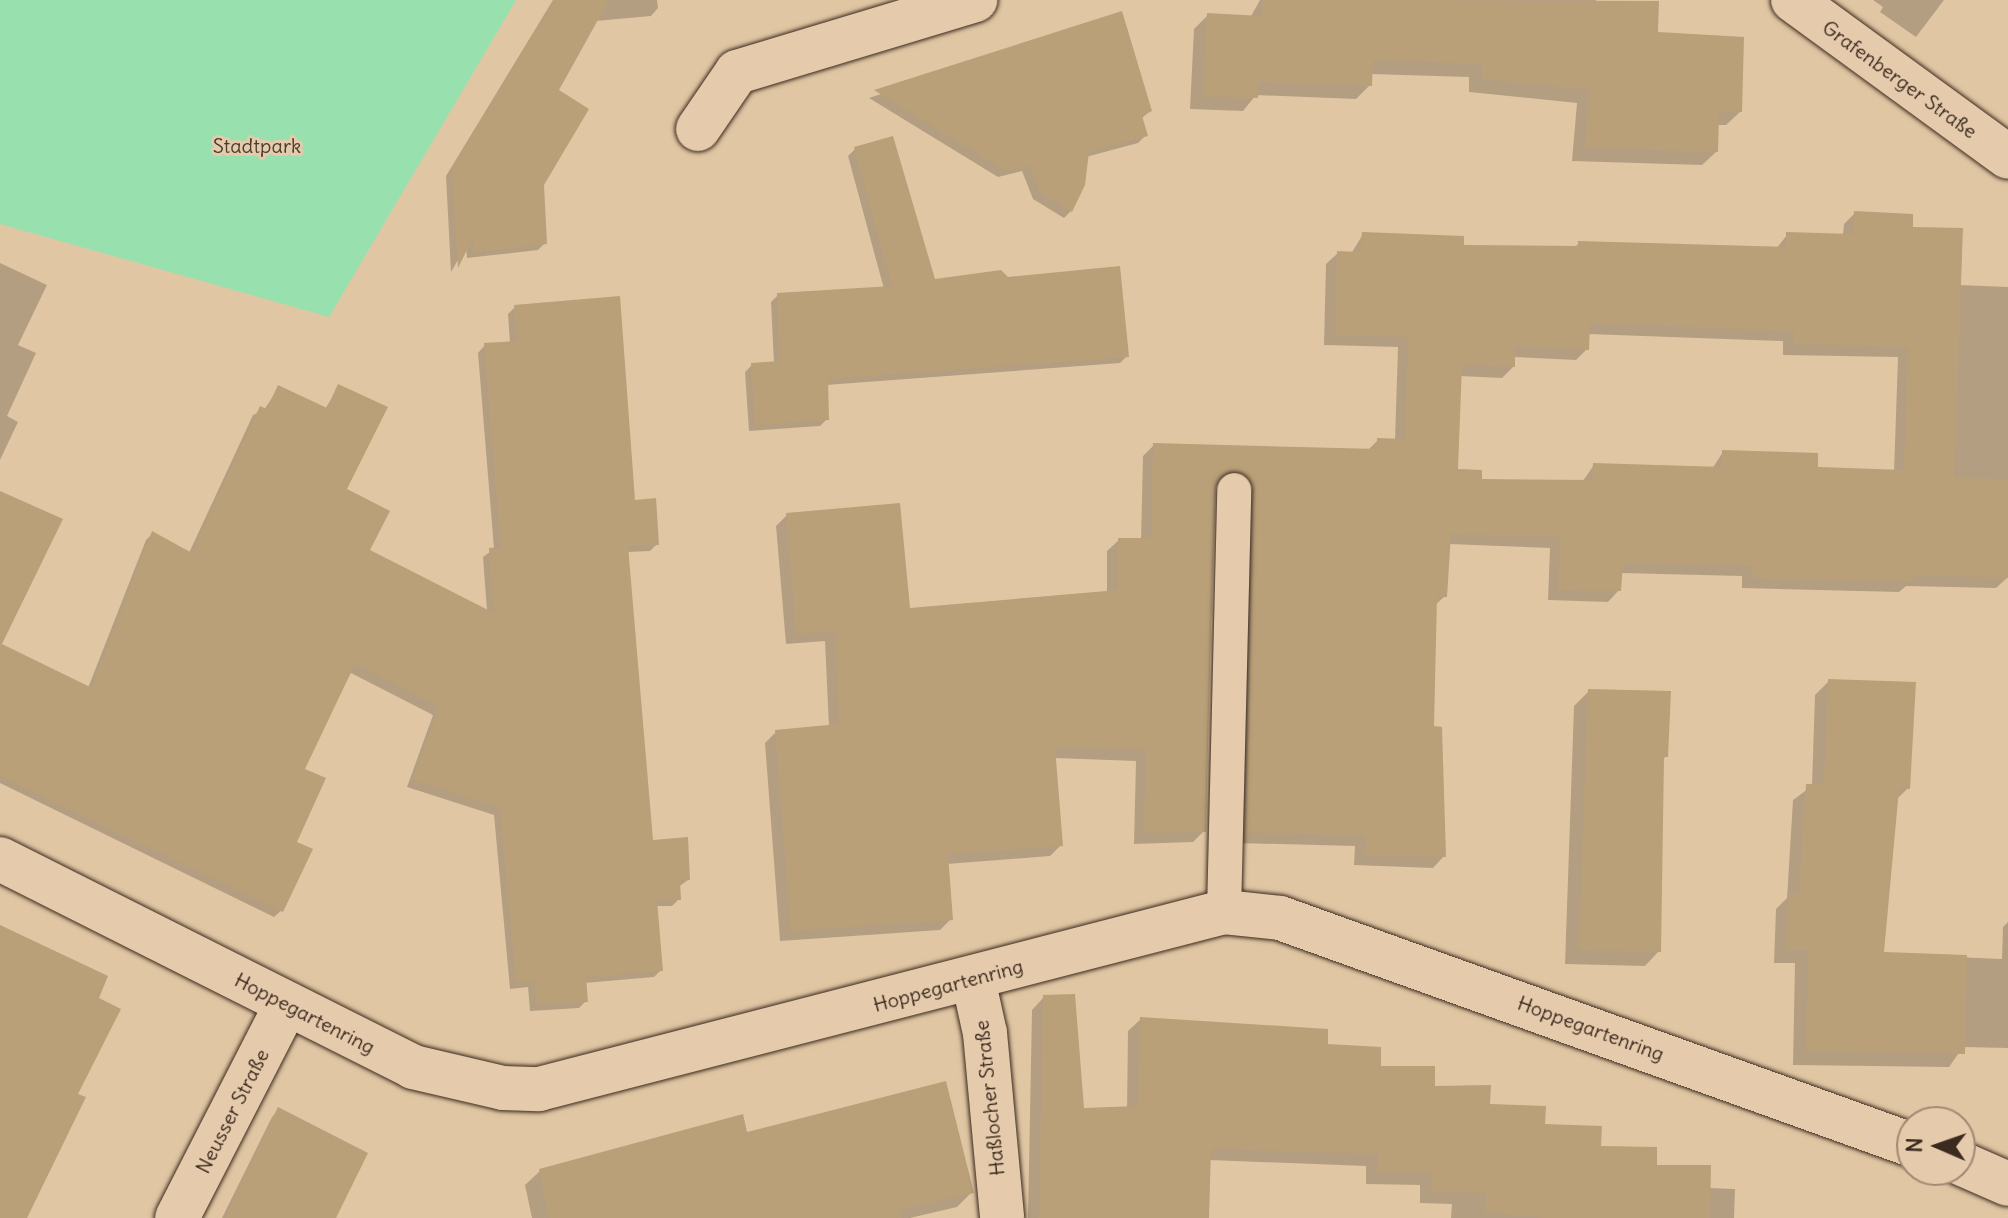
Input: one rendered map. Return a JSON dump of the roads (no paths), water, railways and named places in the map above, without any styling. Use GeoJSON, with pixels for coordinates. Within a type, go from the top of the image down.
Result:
{"type":"FeatureCollection","features":[{"type":"Feature","properties":{"kind":"street"},"geometry":{"type":"LineString","coordinates":[[698,129],[737,72],[975,0]]}},
{"type":"Feature","properties":{"kind":"street","name":"Grafenberger Straße"},"geometry":{"type":"LineString","coordinates":[[1793,0],[2008,157]]}},
{"type":"Feature","properties":{"kind":"street","name":"Hoppegartenring"},"geometry":{"type":"LineString","coordinates":[[0,859],[413,1067],[474,1084],[539,1089],[1224,912],[1280,918],[1896,1139]]}},
{"type":"Feature","properties":{"kind":"street","name":"Haßlocher Straße"},"geometry":{"type":"LineString","coordinates":[[973,979],[985,1033],[1002,1218]]}},
{"type":"Feature","properties":{"kind":"street","name":"Neusser Straße"},"geometry":{"type":"LineString","coordinates":[[177,1218],[286,1005]]}},
{"type":"Feature","properties":{"kind":"street"},"geometry":{"type":"LineString","coordinates":[[1976,1170],[2008,1184]]}},
{"type":"Feature","properties":{"kind":"lane"},"geometry":{"type":"LineString","coordinates":[[1224,912],[1234,490]]}},
{"type":"Feature","properties":{"kind":"park label","name":"Stadtpark"},"geometry":{"type":"Point","coordinates":[257,145]}}]}
